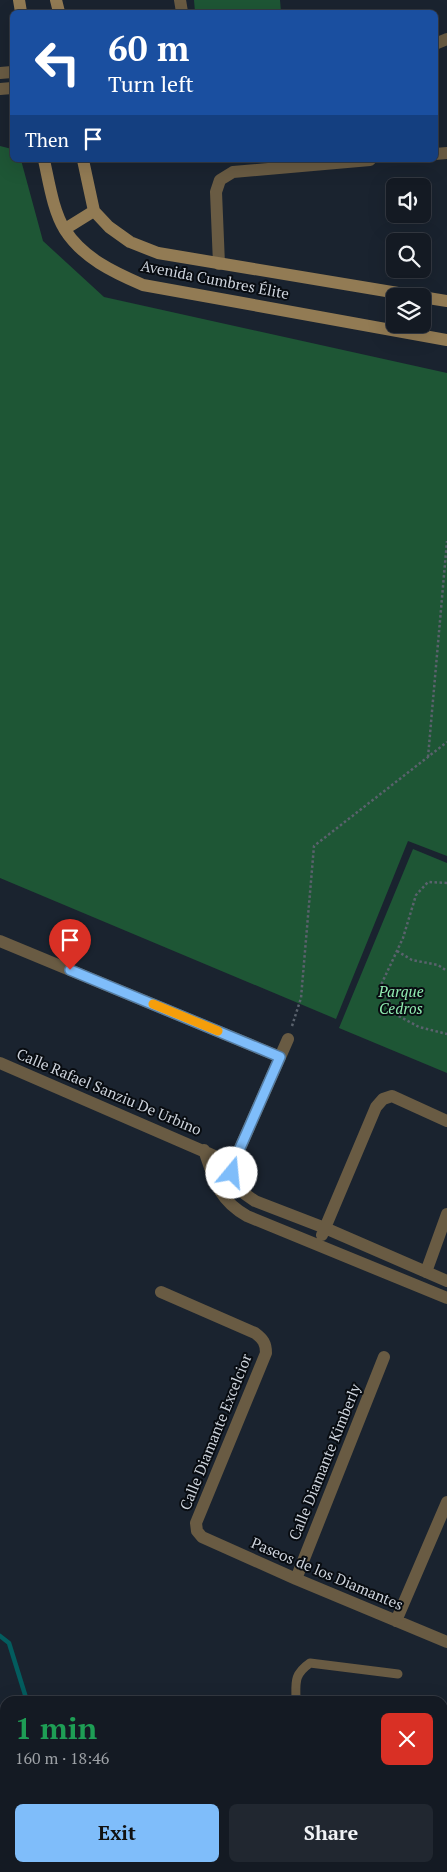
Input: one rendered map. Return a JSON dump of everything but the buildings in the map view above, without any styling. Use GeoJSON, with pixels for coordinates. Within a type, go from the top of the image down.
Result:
{"type":"FeatureCollection","features":[{"type":"Feature","properties":{"kind":"street","name":"Avenida Cumbres Élite"},"geometry":{"type":"LineString","coordinates":[[44,162],[52,197],[65,230],[82,251],[108,270],[143,285],[447,340]]}},
{"type":"Feature","properties":{"kind":"street"},"geometry":{"type":"LineString","coordinates":[[65,230],[94,211],[84,162]]}},
{"type":"Feature","properties":{"kind":"street"},"geometry":{"type":"LineString","coordinates":[[219,264],[216,192],[220,180],[233,172],[347,162]]}},
{"type":"Feature","properties":{"kind":"street","name":"Avenida Cumbres Élite"},"geometry":{"type":"LineString","coordinates":[[94,211],[109,227],[130,242],[158,253],[386,291]]}},
{"type":"Feature","properties":{"kind":"street"},"geometry":{"type":"LineString","coordinates":[[431,298],[447,301]]}},
{"type":"Feature","properties":{"kind":"street"},"geometry":{"type":"LineString","coordinates":[[0,941],[280,1057]]}},
{"type":"Feature","properties":{"kind":"street"},"geometry":{"type":"LineString","coordinates":[[288,1039],[233,1164],[232,1173],[237,1184],[255,1202],[325,1228],[447,1280]]}},
{"type":"Feature","properties":{"kind":"street","name":"Calle Rafael Sanziu De Urbino"},"geometry":{"type":"LineString","coordinates":[[0,1063],[233,1164]]}},
{"type":"Feature","properties":{"kind":"street"},"geometry":{"type":"LineString","coordinates":[[318,1244],[376,1107],[383,1099],[392,1096],[447,1121]]}},
{"type":"Feature","properties":{"kind":"street"},"geometry":{"type":"LineString","coordinates":[[204,1150],[216,1185],[222,1196],[234,1209],[447,1298]]}},
{"type":"Feature","properties":{"kind":"street"},"geometry":{"type":"LineString","coordinates":[[426,1272],[447,1214]]}},
{"type":"Feature","properties":{"kind":"street","name":"Calle Diamante Excelcior"},"geometry":{"type":"LineString","coordinates":[[161,1292],[255,1333],[266,1344],[266,1353],[196,1523],[197,1531]]}},
{"type":"Feature","properties":{"kind":"street","name":"Calle Diamante Kimberly"},"geometry":{"type":"LineString","coordinates":[[296,1579],[384,1357]]}},
{"type":"Feature","properties":{"kind":"street"},"geometry":{"type":"LineString","coordinates":[[396,1621],[447,1502]]}},
{"type":"Feature","properties":{"kind":"street","name":"Paseos de los Diamantes"},"geometry":{"type":"LineString","coordinates":[[197,1531],[202,1537],[296,1579],[447,1642]]}},
{"type":"Feature","properties":{"kind":"lane"},"geometry":{"type":"LineString","coordinates":[[296,1696],[296,1678],[300,1670],[310,1664],[398,1674]]}},
{"type":"Feature","properties":{"kind":"path"},"geometry":{"type":"LineString","coordinates":[[428,757],[447,540]]}},
{"type":"Feature","properties":{"kind":"path"},"geometry":{"type":"LineString","coordinates":[[288,1039],[301,998],[314,846],[447,742]]}},
{"type":"Feature","properties":{"kind":"path"},"geometry":{"type":"LineString","coordinates":[[447,883],[428,882],[416,895],[403,938],[381,985],[395,1014],[419,1027],[447,1034]]}},
{"type":"Feature","properties":{"kind":"path"},"geometry":{"type":"LineString","coordinates":[[397,951],[412,960],[438,965],[447,971]]}},
{"type":"Feature","properties":{"kind":"green space"},"geometry":{"type":"Polygon","coordinates":[[[194,0],[280,0],[281,10],[195,10],[194,0]]]}},
{"type":"Feature","properties":{"kind":"green space"},"geometry":{"type":"Polygon","coordinates":[[[0,146],[10,148],[10,162],[22,162],[43,241],[104,297],[447,373],[447,856],[408,841],[336,1019],[0,878],[0,146]]]}},
{"type":"Feature","properties":{"kind":"green space","name":"Parque Cedros"},"geometry":{"type":"Polygon","coordinates":[[[413,849],[447,863],[447,1073],[339,1028],[413,849]]]}},
{"type":"Feature","properties":{"kind":"waterway"},"geometry":{"type":"LineString","coordinates":[[0,1636],[9,1643],[25,1696]]}},
{"type":"Feature","properties":{"kind":"slow traffic"},"geometry":{"type":"LineString","coordinates":[[153,1004],[218,1031]]}},
{"type":"Feature","properties":{"kind":"route"},"geometry":{"type":"LineString","coordinates":[[70,970],[280,1057],[233,1164],[232,1173]]}}]}
